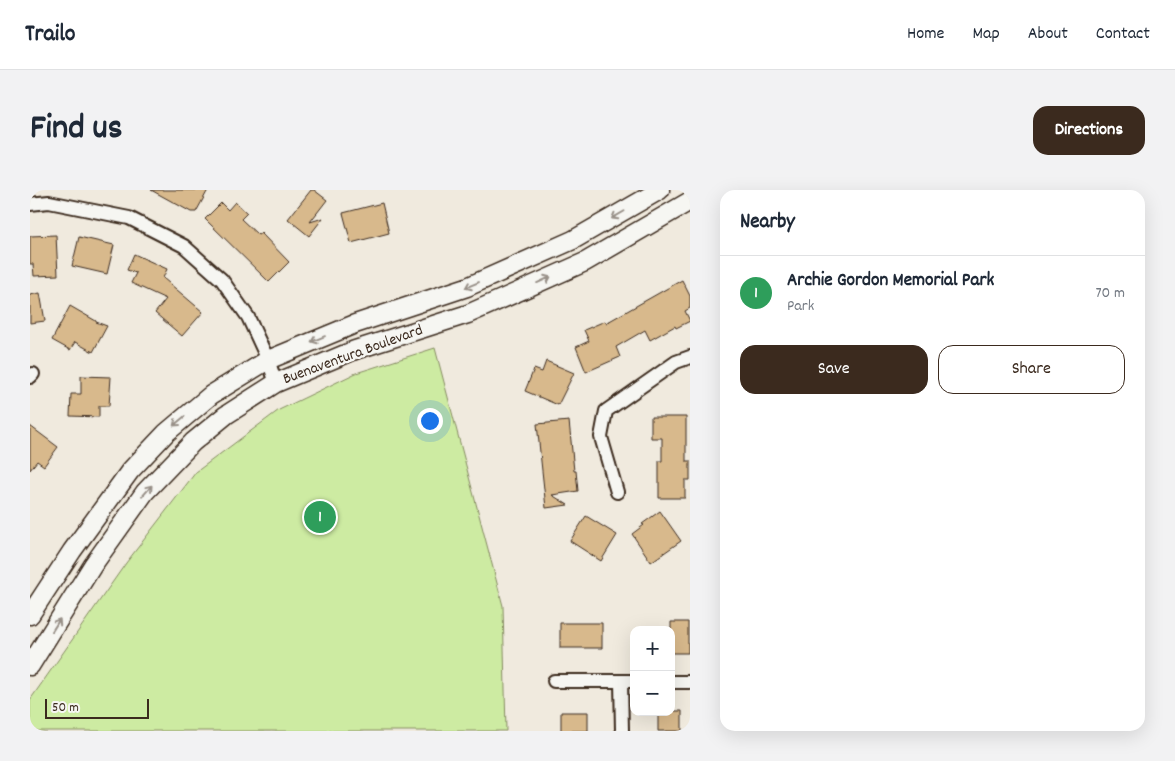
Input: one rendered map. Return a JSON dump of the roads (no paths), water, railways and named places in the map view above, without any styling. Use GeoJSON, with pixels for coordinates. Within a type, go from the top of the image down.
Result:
{"type":"FeatureCollection","features":[{"type":"Feature","properties":{"kind":"main road","name":"Buenaventura Boulevard"},"geometry":{"type":"LineString","coordinates":[[30,615],[72,551],[130,471],[166,433],[210,396],[268,360],[355,324],[467,288],[574,240],[660,190]]}},
{"type":"Feature","properties":{"kind":"main road","name":"Buenaventura Boulevard"},"geometry":{"type":"LineString","coordinates":[[30,666],[93,565],[145,492],[194,442],[226,415],[276,383],[355,350],[468,314],[584,262],[690,201]]}},
{"type":"Feature","properties":{"kind":"street"},"geometry":{"type":"LineString","coordinates":[[30,204],[49,202],[129,218],[184,246],[222,280],[248,318],[268,360],[276,383]]}},
{"type":"Feature","properties":{"kind":"street"},"geometry":{"type":"LineString","coordinates":[[617,492],[601,437],[606,411],[676,362],[690,357]]}},
{"type":"Feature","properties":{"kind":"street"},"geometry":{"type":"LineString","coordinates":[[554,681],[628,681],[622,731]]}},
{"type":"Feature","properties":{"kind":"street"},"geometry":{"type":"LineString","coordinates":[[675,682],[690,682]]}},
{"type":"Feature","properties":{"kind":"place","name":"Archie Gordon Memorial Park"},"geometry":{"type":"Point","coordinates":[320,517]}}]}
